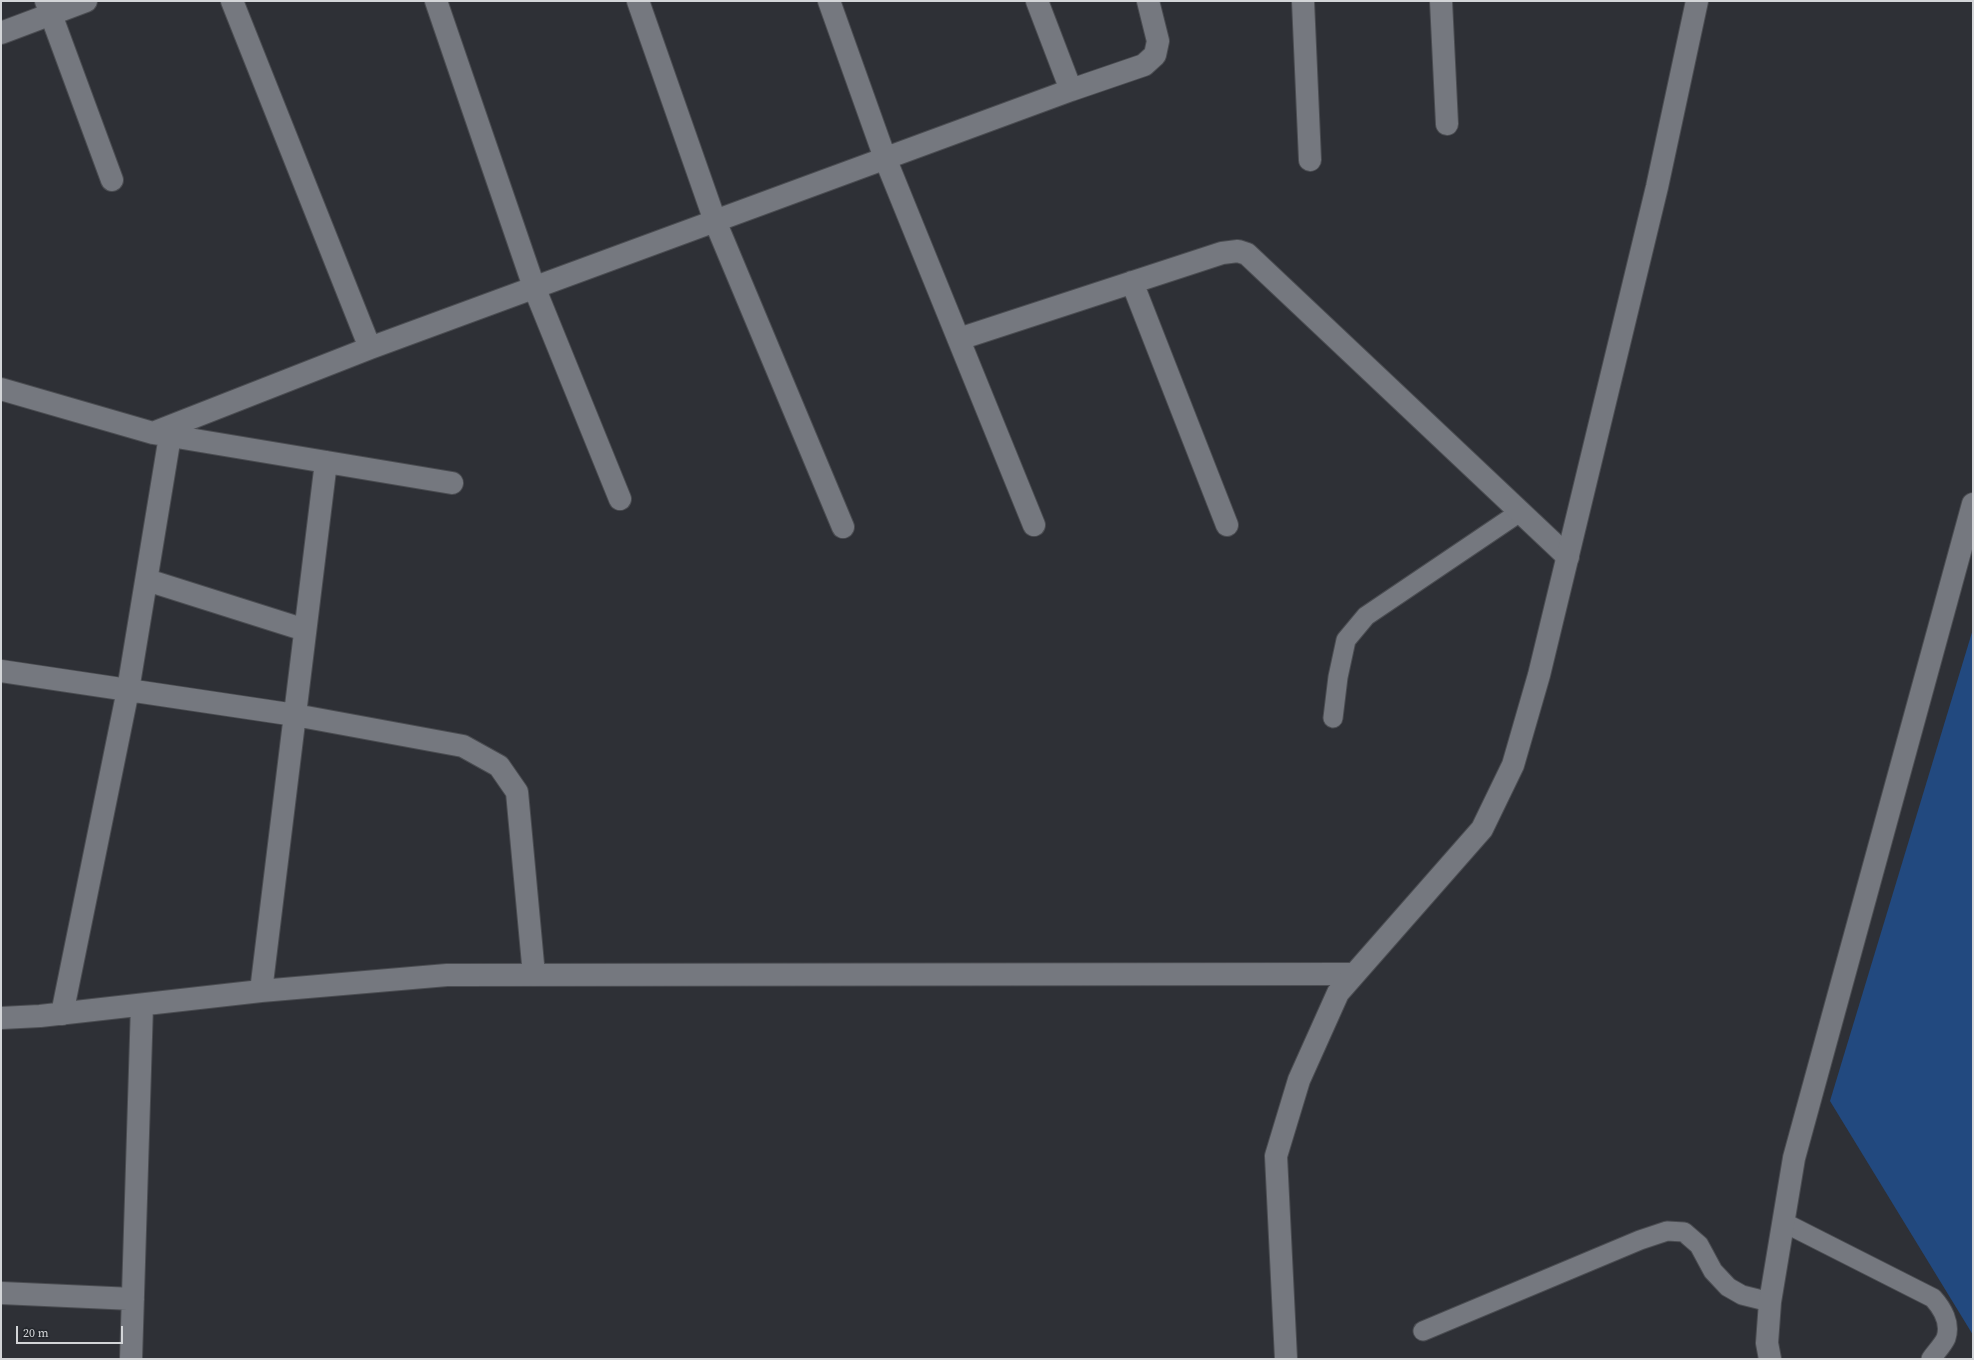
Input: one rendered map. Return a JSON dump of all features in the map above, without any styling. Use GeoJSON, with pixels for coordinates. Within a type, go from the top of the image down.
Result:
{"type":"FeatureCollection","features":[{"type":"Feature","properties":{"kind":"street"},"geometry":{"type":"LineString","coordinates":[[1,33],[48,8],[86,1]]}},
{"type":"Feature","properties":{"kind":"street"},"geometry":{"type":"LineString","coordinates":[[232,1],[370,348]]}},
{"type":"Feature","properties":{"kind":"street"},"geometry":{"type":"LineString","coordinates":[[436,1],[534,288],[620,499]]}},
{"type":"Feature","properties":{"kind":"street"},"geometry":{"type":"LineString","coordinates":[[638,1],[715,221],[843,527]]}},
{"type":"Feature","properties":{"kind":"street"},"geometry":{"type":"LineString","coordinates":[[829,1],[885,158],[1034,525]]}},
{"type":"Feature","properties":{"kind":"street"},"geometry":{"type":"LineString","coordinates":[[1037,1],[1071,90]]}},
{"type":"Feature","properties":{"kind":"street"},"geometry":{"type":"LineString","coordinates":[[162,434],[370,348],[885,158],[1144,65],[1155,55],[1158,41],[1148,1]]}},
{"type":"Feature","properties":{"kind":"street"},"geometry":{"type":"LineString","coordinates":[[1303,1],[1310,160]]}},
{"type":"Feature","properties":{"kind":"street"},"geometry":{"type":"LineString","coordinates":[[1441,1],[1447,124]]}},
{"type":"Feature","properties":{"kind":"street"},"geometry":{"type":"LineString","coordinates":[[1286,1359],[1276,1156],[1299,1080],[1338,993],[1482,829],[1513,765],[1539,675],[1568,557],[1657,187],[1697,1]]}},
{"type":"Feature","properties":{"kind":"street"},"geometry":{"type":"LineString","coordinates":[[48,8],[112,180]]}},
{"type":"Feature","properties":{"kind":"street"},"geometry":{"type":"LineString","coordinates":[[959,339],[1222,253],[1238,251],[1247,254],[1568,557]]}},
{"type":"Feature","properties":{"kind":"street"},"geometry":{"type":"LineString","coordinates":[[1132,282],[1227,525]]}},
{"type":"Feature","properties":{"kind":"street"},"geometry":{"type":"LineString","coordinates":[[1,390],[162,434],[452,483]]}},
{"type":"Feature","properties":{"kind":"street"},"geometry":{"type":"LineString","coordinates":[[62,1014],[128,690],[147,580],[162,434]]}},
{"type":"Feature","properties":{"kind":"street"},"geometry":{"type":"LineString","coordinates":[[261,991],[326,462]]}},
{"type":"Feature","properties":{"kind":"street"},"geometry":{"type":"LineString","coordinates":[[1770,1359],[1767,1343],[1770,1302],[1794,1158],[1973,504]]}},
{"type":"Feature","properties":{"kind":"street"},"geometry":{"type":"LineString","coordinates":[[147,580],[305,630]]}},
{"type":"Feature","properties":{"kind":"street"},"geometry":{"type":"LineString","coordinates":[[1,671],[295,715],[463,746],[499,766],[517,792],[534,975]]}},
{"type":"Feature","properties":{"kind":"street"},"geometry":{"type":"LineString","coordinates":[[1,1018],[62,1014],[261,991],[446,975],[1354,974]]}},
{"type":"Feature","properties":{"kind":"street"},"geometry":{"type":"LineString","coordinates":[[132,1359],[142,1004]]}},
{"type":"Feature","properties":{"kind":"street"},"geometry":{"type":"LineString","coordinates":[[1,1293],[133,1299]]}},
{"type":"Feature","properties":{"kind":"lane"},"geometry":{"type":"LineString","coordinates":[[1333,718],[1338,677],[1346,640],[1366,616],[1520,512]]}},
{"type":"Feature","properties":{"kind":"lane"},"geometry":{"type":"LineString","coordinates":[[1783,1222],[1933,1298],[1942,1308],[1947,1324],[1946,1338],[1931,1359]]}},
{"type":"Feature","properties":{"kind":"lane"},"geometry":{"type":"LineString","coordinates":[[1423,1331],[1640,1240],[1667,1231],[1684,1232],[1699,1245],[1713,1271],[1728,1287],[1742,1295],[1770,1302]]}},
{"type":"Feature","properties":{"kind":"water"},"geometry":{"type":"Polygon","coordinates":[[[1973,629],[1973,1335],[1830,1101],[1973,629]]]}}]}
